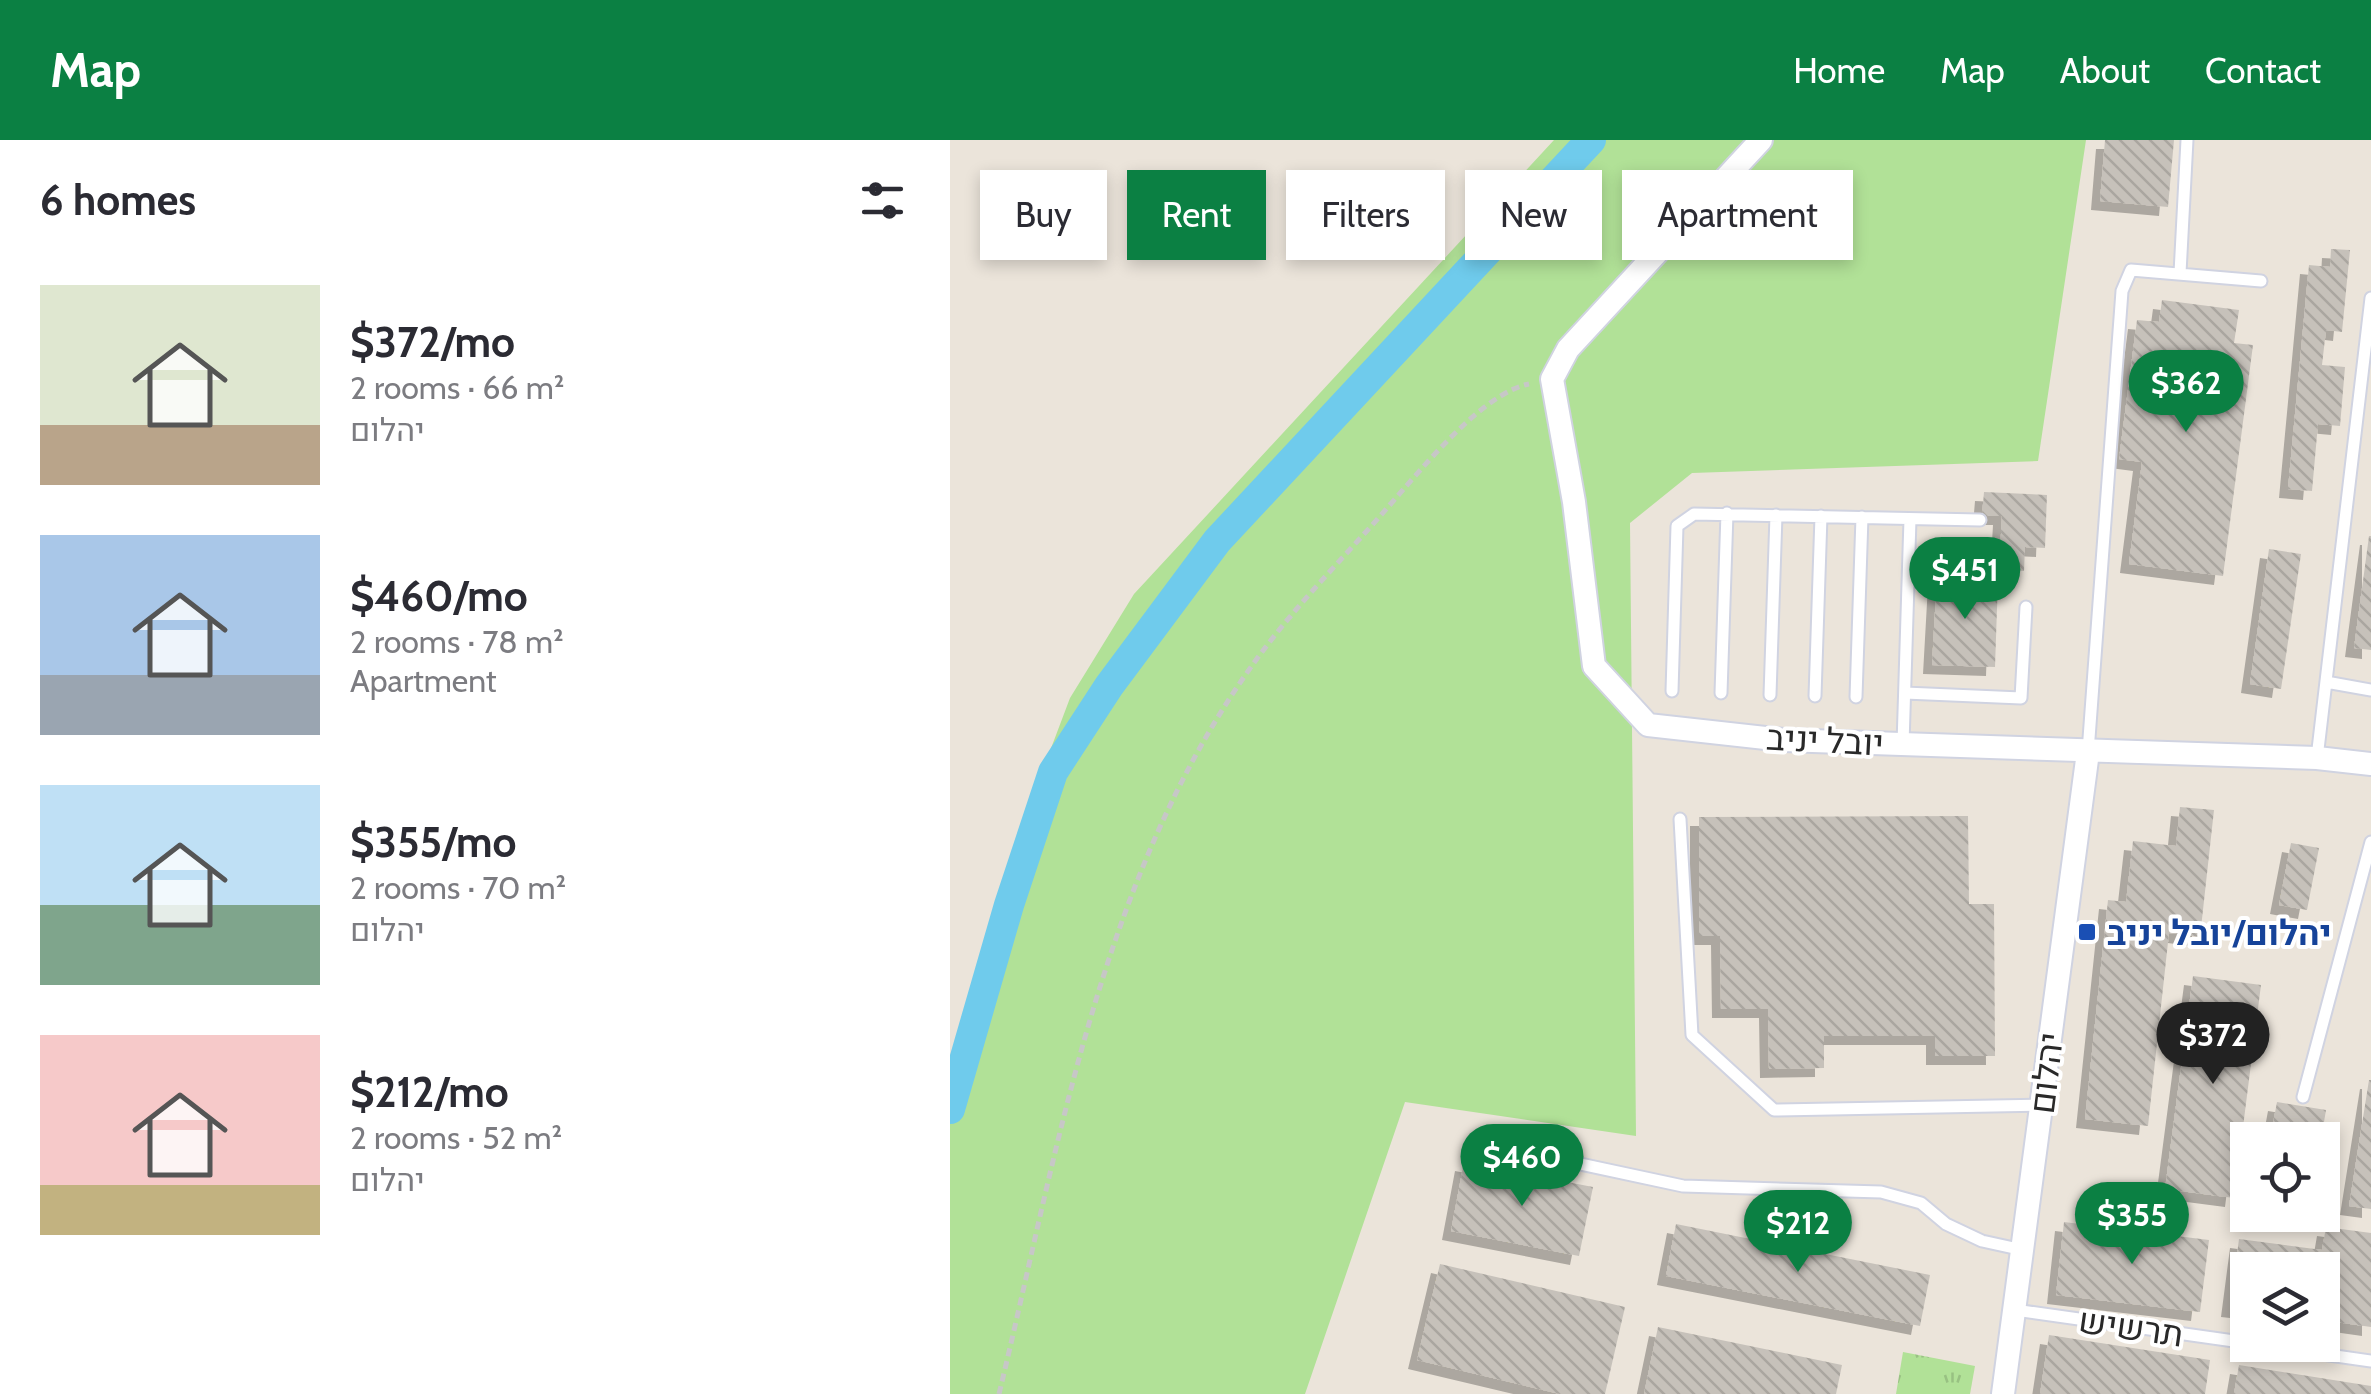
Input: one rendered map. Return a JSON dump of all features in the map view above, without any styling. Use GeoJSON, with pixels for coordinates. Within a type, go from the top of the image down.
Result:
{"type":"FeatureCollection","features":[{"type":"Feature","properties":{"kind":"street"},"geometry":{"type":"LineString","coordinates":[[1552,380],[1568,349],[1761,140]]}},
{"type":"Feature","properties":{"kind":"street","name":"יובל יניב"},"geometry":{"type":"LineString","coordinates":[[1552,380],[1574,502],[1594,666],[1648,725],[1783,740],[2317,758],[2371,764]]}},
{"type":"Feature","properties":{"kind":"street","name":"יהלום"},"geometry":{"type":"LineString","coordinates":[[2003,1394],[2088,752]]}},
{"type":"Feature","properties":{"kind":"lane"},"geometry":{"type":"LineString","coordinates":[[2180,273],[2186,140]]}},
{"type":"Feature","properties":{"kind":"lane"},"geometry":{"type":"LineString","coordinates":[[2088,752],[2122,291],[2131,270],[2261,281]]}},
{"type":"Feature","properties":{"kind":"lane"},"geometry":{"type":"LineString","coordinates":[[2317,758],[2371,298]]}},
{"type":"Feature","properties":{"kind":"lane"},"geometry":{"type":"LineString","coordinates":[[1721,693],[1727,513]]}},
{"type":"Feature","properties":{"kind":"lane"},"geometry":{"type":"LineString","coordinates":[[1672,692],[1677,526],[1694,514],[1980,520]]}},
{"type":"Feature","properties":{"kind":"lane"},"geometry":{"type":"LineString","coordinates":[[1770,694],[1776,515]]}},
{"type":"Feature","properties":{"kind":"lane"},"geometry":{"type":"LineString","coordinates":[[1815,696],[1821,516]]}},
{"type":"Feature","properties":{"kind":"lane"},"geometry":{"type":"LineString","coordinates":[[1856,698],[1862,517]]}},
{"type":"Feature","properties":{"kind":"lane"},"geometry":{"type":"LineString","coordinates":[[1903,744],[1910,519]]}},
{"type":"Feature","properties":{"kind":"lane"},"geometry":{"type":"LineString","coordinates":[[1905,693],[2020,698],[2026,607]]}},
{"type":"Feature","properties":{"kind":"lane"},"geometry":{"type":"LineString","coordinates":[[2326,682],[2371,690]]}},
{"type":"Feature","properties":{"kind":"lane"},"geometry":{"type":"LineString","coordinates":[[1680,819],[1692,1035],[1774,1110],[2042,1106]]}},
{"type":"Feature","properties":{"kind":"lane"},"geometry":{"type":"LineString","coordinates":[[2303,1097],[2371,842]]}},
{"type":"Feature","properties":{"kind":"lane"},"geometry":{"type":"LineString","coordinates":[[1496,1146],[1682,1186],[1881,1192],[1921,1203],[1946,1224],[1982,1241],[2022,1250]]}},
{"type":"Feature","properties":{"kind":"lane","name":"תרשיש"},"geometry":{"type":"LineString","coordinates":[[2015,1310],[2230,1340]]}},
{"type":"Feature","properties":{"kind":"lane"},"geometry":{"type":"LineString","coordinates":[[2340,1357],[2371,1361]]}},
{"type":"Feature","properties":{"kind":"path"},"geometry":{"type":"LineString","coordinates":[[999,1394],[1094,999],[1156,836],[1205,744],[1267,644],[1466,424],[1515,387],[1552,380]]}},
{"type":"Feature","properties":{"kind":"green space"},"geometry":{"type":"Polygon","coordinates":[[[1554,140],[2086,140],[2038,461],[1692,473],[1630,523],[1636,1136],[1405,1102],[1305,1394],[950,1394],[950,1061],[1016,841],[1070,698],[1134,594],[1465,236],[1465,260],[1602,260],[1602,170],[1526,170],[1554,140]]]}},
{"type":"Feature","properties":{"kind":"green space"},"geometry":{"type":"Polygon","coordinates":[[[1903,1352],[1975,1366],[1970,1394],[1896,1394],[1903,1352]]]}},
{"type":"Feature","properties":{"kind":"building"},"geometry":{"type":"Polygon","coordinates":[[[2105,140],[2174,140],[2168,207],[2100,201],[2105,140]]]}},
{"type":"Feature","properties":{"kind":"building"},"geometry":{"type":"Polygon","coordinates":[[[2331,249],[2350,250],[2342,332],[2326,330],[2322,365],[2345,367],[2340,426],[2318,424],[2312,491],[2288,489],[2309,265],[2330,267],[2331,249]]]}},
{"type":"Feature","properties":{"kind":"building"},"geometry":{"type":"Polygon","coordinates":[[[2162,300],[2239,310],[2234,343],[2253,345],[2223,576],[2129,564],[2142,462],[2119,459],[2137,320],[2159,322],[2162,300]]]}},
{"type":"Feature","properties":{"kind":"building"},"geometry":{"type":"Polygon","coordinates":[[[1984,492],[2047,495],[2045,548],[2025,547],[2024,571],[1999,569],[2002,516],[1982,516],[1984,492]]]}},
{"type":"Feature","properties":{"kind":"building"},"geometry":{"type":"Polygon","coordinates":[[[2371,536],[2371,650],[2354,648],[2371,536]]]}},
{"type":"Feature","properties":{"kind":"building"},"geometry":{"type":"Polygon","coordinates":[[[2269,549],[2301,554],[2281,689],[2250,684],[2269,549]]]}},
{"type":"Feature","properties":{"kind":"building"},"geometry":{"type":"Polygon","coordinates":[[[1937,576],[1998,579],[1995,667],[1932,665],[1937,576]]]}},
{"type":"Feature","properties":{"kind":"building"},"geometry":{"type":"Polygon","coordinates":[[[2180,807],[2214,810],[2200,937],[2169,933],[2148,1126],[2085,1119],[2108,900],[2126,902],[2133,841],[2176,846],[2180,807]]]}},
{"type":"Feature","properties":{"kind":"building"},"geometry":{"type":"Polygon","coordinates":[[[1968,816],[1969,904],[1994,904],[1995,1056],[1935,1056],[1935,1036],[1824,1036],[1824,1068],[1769,1069],[1768,1009],[1721,1009],[1720,936],[1699,936],[1699,817],[1968,816]]]}},
{"type":"Feature","properties":{"kind":"building"},"geometry":{"type":"Polygon","coordinates":[[[2291,843],[2319,848],[2307,910],[2279,905],[2291,843]]]}},
{"type":"Feature","properties":{"kind":"building"},"geometry":{"type":"Polygon","coordinates":[[[2193,976],[2261,985],[2244,1122],[2230,1122],[2230,1197],[2165,1189],[2193,976]]]}},
{"type":"Feature","properties":{"kind":"building"},"geometry":{"type":"Polygon","coordinates":[[[2371,1080],[2371,1209],[2349,1206],[2371,1080]]]}},
{"type":"Feature","properties":{"kind":"building"},"geometry":{"type":"Polygon","coordinates":[[[2277,1102],[2326,1110],[2324,1122],[2273,1122],[2277,1102]]]}},
{"type":"Feature","properties":{"kind":"building"},"geometry":{"type":"Polygon","coordinates":[[[1464,1162],[1593,1187],[1579,1256],[1451,1231],[1464,1162]]]}},
{"type":"Feature","properties":{"kind":"building"},"geometry":{"type":"Polygon","coordinates":[[[2064,1222],[2209,1240],[2200,1312],[2056,1295],[2064,1222]]]}},
{"type":"Feature","properties":{"kind":"building"},"geometry":{"type":"Polygon","coordinates":[[[1676,1224],[1930,1275],[1920,1326],[1666,1276],[1676,1224]]]}},
{"type":"Feature","properties":{"kind":"building"},"geometry":{"type":"Polygon","coordinates":[[[2340,1229],[2371,1233],[2371,1327],[2340,1323],[2340,1252],[2237,1252],[2239,1239],[2322,1250],[2325,1232],[2340,1232],[2340,1229]]]}},
{"type":"Feature","properties":{"kind":"building"},"geometry":{"type":"Polygon","coordinates":[[[1440,1264],[1625,1307],[1605,1394],[1560,1394],[1417,1360],[1440,1264]]]}},
{"type":"Feature","properties":{"kind":"building"},"geometry":{"type":"Polygon","coordinates":[[[1658,1327],[1842,1365],[1836,1394],[1644,1394],[1658,1327]]]}},
{"type":"Feature","properties":{"kind":"building"},"geometry":{"type":"Polygon","coordinates":[[[2049,1335],[2210,1360],[2205,1394],[2040,1394],[2049,1335]]]}},
{"type":"Feature","properties":{"kind":"building"},"geometry":{"type":"Polygon","coordinates":[[[2239,1365],[2371,1386],[2371,1394],[2234,1394],[2239,1365]]]}},
{"type":"Feature","properties":{"kind":"waterway"},"geometry":{"type":"LineString","coordinates":[[950,1109],[1009,905],[1053,772],[1109,686],[1217,541],[1591,140]]}},
{"type":"Feature","properties":{"kind":"place","name":"יהלום/יובל יניב"},"geometry":{"type":"Point","coordinates":[2087,932]}}]}
